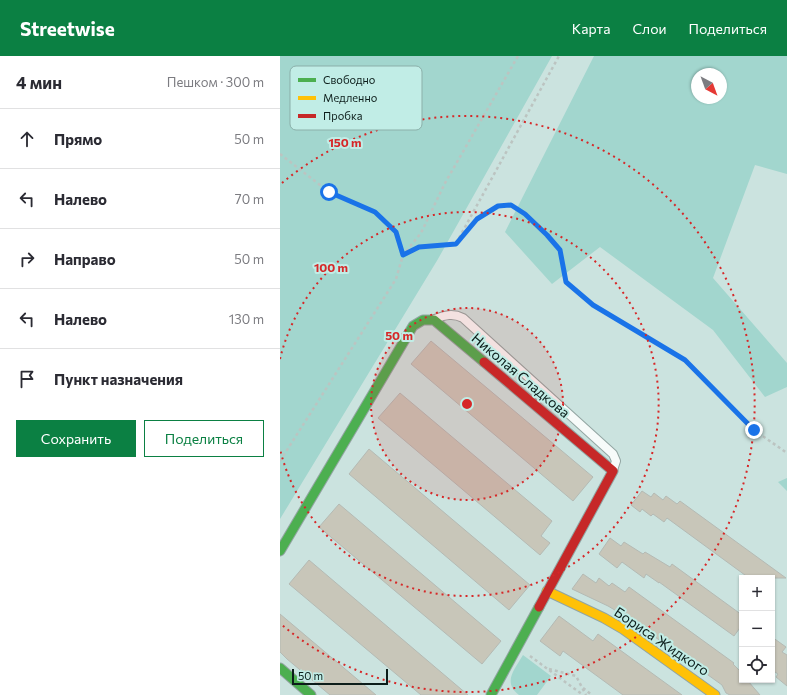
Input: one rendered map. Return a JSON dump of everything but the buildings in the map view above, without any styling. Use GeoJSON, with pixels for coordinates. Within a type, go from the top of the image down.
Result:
{"type":"FeatureCollection","features":[{"type":"Feature","properties":{"kind":"street"},"geometry":{"type":"LineString","coordinates":[[280,551],[414,326],[423,320],[434,320]]}},
{"type":"Feature","properties":{"kind":"street","name":"Николая Сладкова"},"geometry":{"type":"LineString","coordinates":[[434,320],[613,471]]}},
{"type":"Feature","properties":{"kind":"street"},"geometry":{"type":"LineString","coordinates":[[491,695],[613,471]]}},
{"type":"Feature","properties":{"kind":"street","name":"Бориса Жидкого"},"geometry":{"type":"LineString","coordinates":[[547,591],[604,618],[623,629],[715,695]]}},
{"type":"Feature","properties":{"kind":"street"},"geometry":{"type":"LineString","coordinates":[[280,668],[312,695]]}},
{"type":"Feature","properties":{"kind":"lane"},"geometry":{"type":"LineString","coordinates":[[434,320],[447,314],[458,315],[463,318],[613,454],[616,461],[613,471]]}},
{"type":"Feature","properties":{"kind":"path"},"geometry":{"type":"LineString","coordinates":[[280,461],[396,279],[403,255],[421,233],[445,183],[518,56]]}},
{"type":"Feature","properties":{"kind":"path"},"geometry":{"type":"LineString","coordinates":[[456,244],[559,56]]}},
{"type":"Feature","properties":{"kind":"path"},"geometry":{"type":"LineString","coordinates":[[280,154],[329,192],[375,212],[396,232],[403,255]]}},
{"type":"Feature","properties":{"kind":"path"},"geometry":{"type":"LineString","coordinates":[[403,255],[419,247],[456,244],[477,219],[498,206],[511,205],[525,214],[560,250],[566,282],[593,305],[685,360],[754,430],[787,453]]}},
{"type":"Feature","properties":{"kind":"path"},"geometry":{"type":"LineString","coordinates":[[517,647],[584,695]]}},
{"type":"Feature","properties":{"kind":"path"},"geometry":{"type":"LineString","coordinates":[[546,668],[577,677],[584,695]]}},
{"type":"Feature","properties":{"kind":"path"},"geometry":{"type":"LineString","coordinates":[[582,688],[592,695]]}},
{"type":"Feature","properties":{"kind":"green space"},"geometry":{"type":"Polygon","coordinates":[[[280,56],[552,56],[438,259],[280,519],[280,56]]]}},
{"type":"Feature","properties":{"kind":"green space"},"geometry":{"type":"Polygon","coordinates":[[[594,56],[787,56],[787,174],[755,165],[713,278],[787,363],[787,387],[765,397],[713,330],[600,247],[552,284],[505,232],[594,56]]]}},
{"type":"Feature","properties":{"kind":"green space"},"geometry":{"type":"Polygon","coordinates":[[[787,478],[787,491],[778,482],[787,478]]]}},
{"type":"Feature","properties":{"kind":"green space"},"geometry":{"type":"Polygon","coordinates":[[[523,655],[551,676],[537,695],[519,695],[511,685],[514,670],[523,655]]]}},
{"type":"Feature","properties":{"kind":"traffic: fast"},"geometry":{"type":"LineString","coordinates":[[280,551],[413,326],[423,320],[434,320],[484,362]]}},
{"type":"Feature","properties":{"kind":"traffic: fast"},"geometry":{"type":"LineString","coordinates":[[491,695],[539,607]]}},
{"type":"Feature","properties":{"kind":"traffic: fast"},"geometry":{"type":"LineString","coordinates":[[280,668],[311,695]]}},
{"type":"Feature","properties":{"kind":"traffic: slow"},"geometry":{"type":"LineString","coordinates":[[547,591],[604,618],[623,629],[715,695]]}},
{"type":"Feature","properties":{"kind":"traffic: jam"},"geometry":{"type":"LineString","coordinates":[[484,362],[613,471],[539,607]]}},
{"type":"Feature","properties":{"kind":"route"},"geometry":{"type":"LineString","coordinates":[[329,192],[375,212],[396,232],[403,255],[419,247],[456,244],[477,219],[498,206],[511,205],[525,214],[560,250],[566,282],[593,305],[685,360],[754,430]]}}]}
